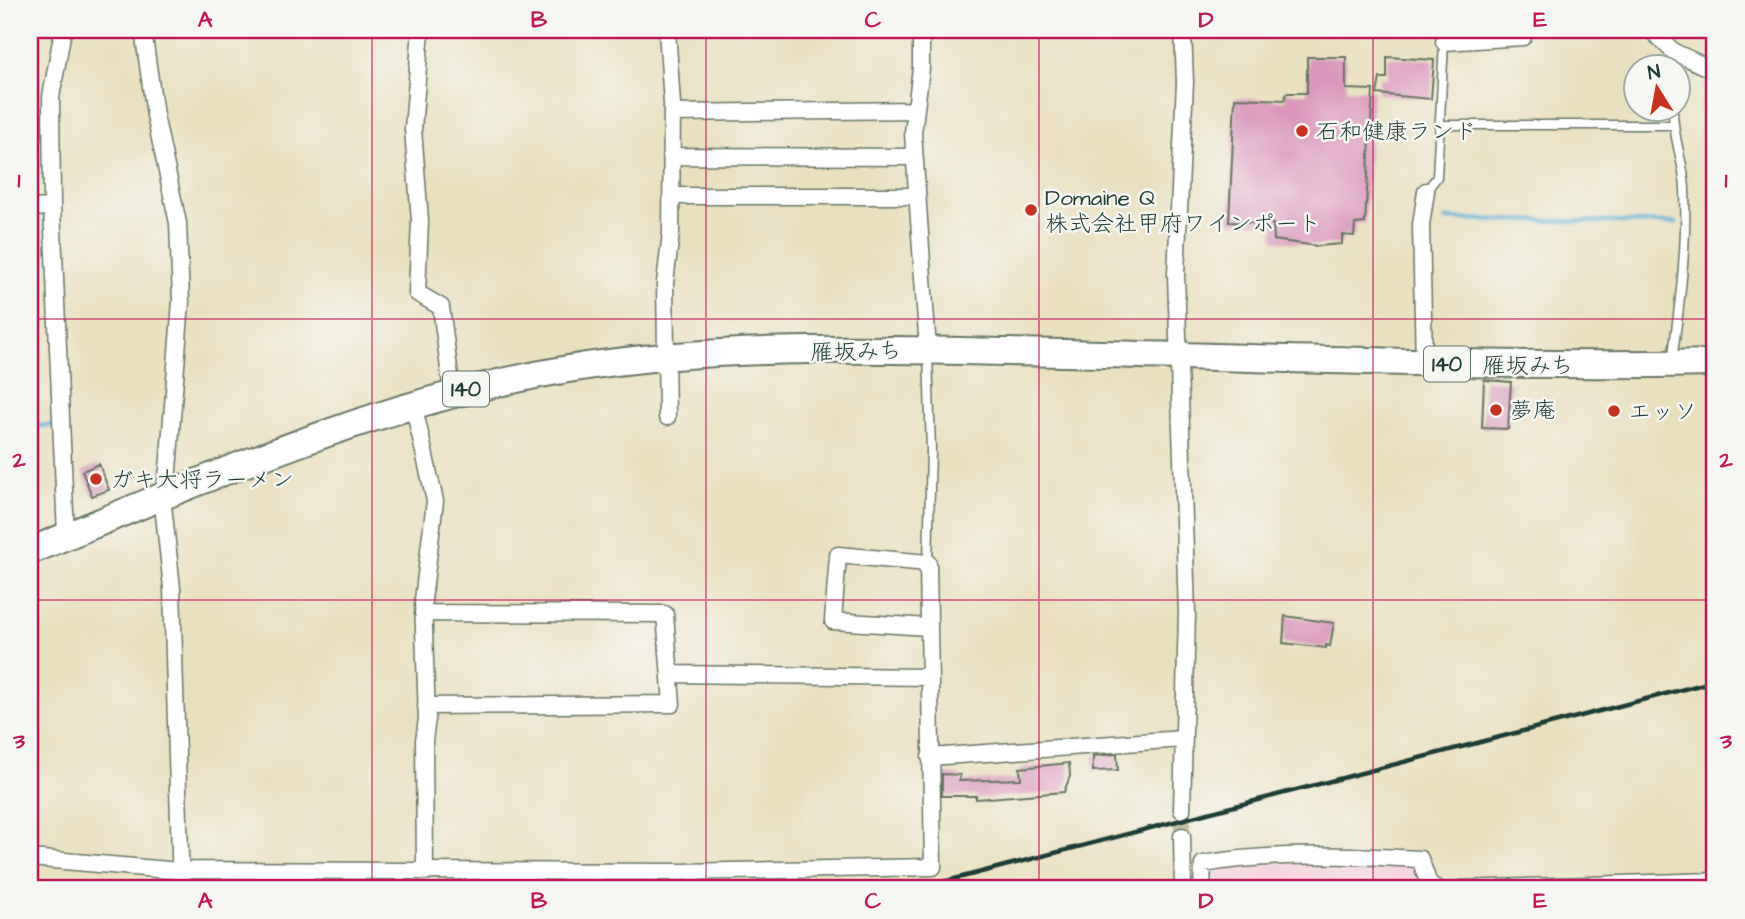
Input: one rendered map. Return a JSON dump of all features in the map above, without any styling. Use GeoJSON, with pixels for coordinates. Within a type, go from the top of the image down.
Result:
{"type":"FeatureCollection","features":[{"type":"Feature","properties":{"kind":"highway","name":"雁坂みち"},"geometry":{"type":"LineString","coordinates":[[30,551],[337,427],[414,403],[452,392],[570,369],[664,356],[928,350],[1424,363],[1715,363]]}},
{"type":"Feature","properties":{"kind":"street"},"geometry":{"type":"LineString","coordinates":[[63,30],[51,97],[52,207],[66,536]]}},
{"type":"Feature","properties":{"kind":"street"},"geometry":{"type":"LineString","coordinates":[[143,30],[155,115],[178,223],[181,301],[168,470],[162,496],[172,587],[181,889]]}},
{"type":"Feature","properties":{"kind":"street"},"geometry":{"type":"LineString","coordinates":[[421,30],[413,130],[420,221],[417,293],[442,307],[452,392]]}},
{"type":"Feature","properties":{"kind":"street"},"geometry":{"type":"LineString","coordinates":[[667,30],[671,113],[671,196],[664,356],[667,417]]}},
{"type":"Feature","properties":{"kind":"street"},"geometry":{"type":"LineString","coordinates":[[921,30],[914,157],[928,350]]}},
{"type":"Feature","properties":{"kind":"street"},"geometry":{"type":"LineString","coordinates":[[1182,810],[1187,613],[1176,274],[1185,82],[1183,30]]}},
{"type":"Feature","properties":{"kind":"street"},"geometry":{"type":"LineString","coordinates":[[1651,30],[1668,52]]}},
{"type":"Feature","properties":{"kind":"street"},"geometry":{"type":"LineString","coordinates":[[1443,36],[1523,37]]}},
{"type":"Feature","properties":{"kind":"street"},"geometry":{"type":"LineString","coordinates":[[1692,64],[1715,71]]}},
{"type":"Feature","properties":{"kind":"street"},"geometry":{"type":"LineString","coordinates":[[671,113],[915,110]]}},
{"type":"Feature","properties":{"kind":"street"},"geometry":{"type":"LineString","coordinates":[[671,156],[914,157]]}},
{"type":"Feature","properties":{"kind":"street"},"geometry":{"type":"LineString","coordinates":[[1424,363],[1421,297],[1424,265],[1421,225],[1426,191]]}},
{"type":"Feature","properties":{"kind":"street"},"geometry":{"type":"LineString","coordinates":[[671,196],[915,196]]}},
{"type":"Feature","properties":{"kind":"street"},"geometry":{"type":"LineString","coordinates":[[30,208],[52,207]]}},
{"type":"Feature","properties":{"kind":"street"},"geometry":{"type":"LineString","coordinates":[[414,403],[435,501],[423,613],[426,706],[425,872]]}},
{"type":"Feature","properties":{"kind":"street"},"geometry":{"type":"LineString","coordinates":[[30,858],[181,870],[677,872],[933,867],[928,563],[838,555],[833,621],[928,627]]}},
{"type":"Feature","properties":{"kind":"street"},"geometry":{"type":"LineString","coordinates":[[423,613],[665,614],[672,704],[426,706]]}},
{"type":"Feature","properties":{"kind":"street"},"geometry":{"type":"LineString","coordinates":[[670,674],[929,677]]}},
{"type":"Feature","properties":{"kind":"street"},"geometry":{"type":"LineString","coordinates":[[930,757],[1182,739]]}},
{"type":"Feature","properties":{"kind":"street"},"geometry":{"type":"LineString","coordinates":[[1182,836],[1183,889]]}},
{"type":"Feature","properties":{"kind":"street"},"geometry":{"type":"LineString","coordinates":[[1202,889],[1203,864],[1250,856],[1342,855],[1420,859],[1429,884],[1438,889]]}},
{"type":"Feature","properties":{"kind":"street"},"geometry":{"type":"LineString","coordinates":[[1459,889],[1715,881]]}},
{"type":"Feature","properties":{"kind":"lane"},"geometry":{"type":"LineString","coordinates":[[1426,191],[1437,177],[1443,36]]}},
{"type":"Feature","properties":{"kind":"lane"},"geometry":{"type":"LineString","coordinates":[[1439,125],[1673,125],[1685,198],[1684,276],[1672,364]]}},
{"type":"Feature","properties":{"kind":"lane"},"geometry":{"type":"LineString","coordinates":[[928,350],[931,451],[928,563]]}},
{"type":"Feature","properties":{"kind":"shaded area"},"geometry":{"type":"Polygon","coordinates":[[[1420,859],[1438,889],[1202,889],[1203,864],[1420,859]]]}},
{"type":"Feature","properties":{"kind":"building","name":"石和健康ランド"},"geometry":{"type":"Polygon","coordinates":[[[1307,57],[1346,57],[1346,89],[1373,90],[1365,223],[1355,224],[1354,236],[1342,235],[1342,244],[1317,246],[1274,240],[1273,224],[1229,222],[1235,98],[1285,100],[1286,93],[1307,93],[1307,57]]]}},
{"type":"Feature","properties":{"kind":"building"},"geometry":{"type":"Polygon","coordinates":[[[1387,57],[1434,60],[1431,99],[1377,94],[1380,78],[1387,78],[1387,57]]]}},
{"type":"Feature","properties":{"kind":"building"},"geometry":{"type":"Polygon","coordinates":[[[1484,380],[1511,382],[1508,429],[1482,428],[1484,380]]]}},
{"type":"Feature","properties":{"kind":"building"},"geometry":{"type":"Polygon","coordinates":[[[99,464],[109,490],[92,496],[82,471],[99,464]]]}},
{"type":"Feature","properties":{"kind":"building"},"geometry":{"type":"Polygon","coordinates":[[[1285,616],[1334,623],[1330,646],[1326,645],[1326,648],[1283,643],[1285,616]]]}},
{"type":"Feature","properties":{"kind":"building"},"geometry":{"type":"Polygon","coordinates":[[[1117,754],[1118,770],[1093,771],[1093,756],[1117,754]]]}},
{"type":"Feature","properties":{"kind":"building"},"geometry":{"type":"Polygon","coordinates":[[[1069,763],[1070,776],[1064,792],[976,799],[976,796],[942,796],[942,774],[960,775],[959,781],[1021,779],[1020,768],[1069,763]]]}},
{"type":"Feature","properties":{"kind":"building"},"geometry":{"type":"Polygon","coordinates":[[[523,882],[558,882],[559,889],[522,889],[523,882]]]}},
{"type":"Feature","properties":{"kind":"waterway"},"geometry":{"type":"LineString","coordinates":[[1445,219],[1676,223]]}},
{"type":"Feature","properties":{"kind":"waterway"},"geometry":{"type":"LineString","coordinates":[[30,433],[37,426],[59,425]]}},
{"type":"Feature","properties":{"kind":"tunnel"},"geometry":{"type":"LineString","coordinates":[[1182,810],[1182,836]]}},
{"type":"Feature","properties":{"kind":"railway"},"geometry":{"type":"LineString","coordinates":[[916,889],[1715,681]]}},
{"type":"Feature","properties":{"kind":"place","name":"石和健康ランド"},"geometry":{"type":"Point","coordinates":[1302,131]}},
{"type":"Feature","properties":{"kind":"place","name":"Domaine Q 株式会社甲府ワインポート"},"geometry":{"type":"Point","coordinates":[1031,210]}},
{"type":"Feature","properties":{"kind":"place","name":"夢庵"},"geometry":{"type":"Point","coordinates":[1496,410]}},
{"type":"Feature","properties":{"kind":"place","name":"エッソ"},"geometry":{"type":"Point","coordinates":[1614,411]}},
{"type":"Feature","properties":{"kind":"place","name":"ガキ大将ラーメン"},"geometry":{"type":"Point","coordinates":[96,479]}}]}
